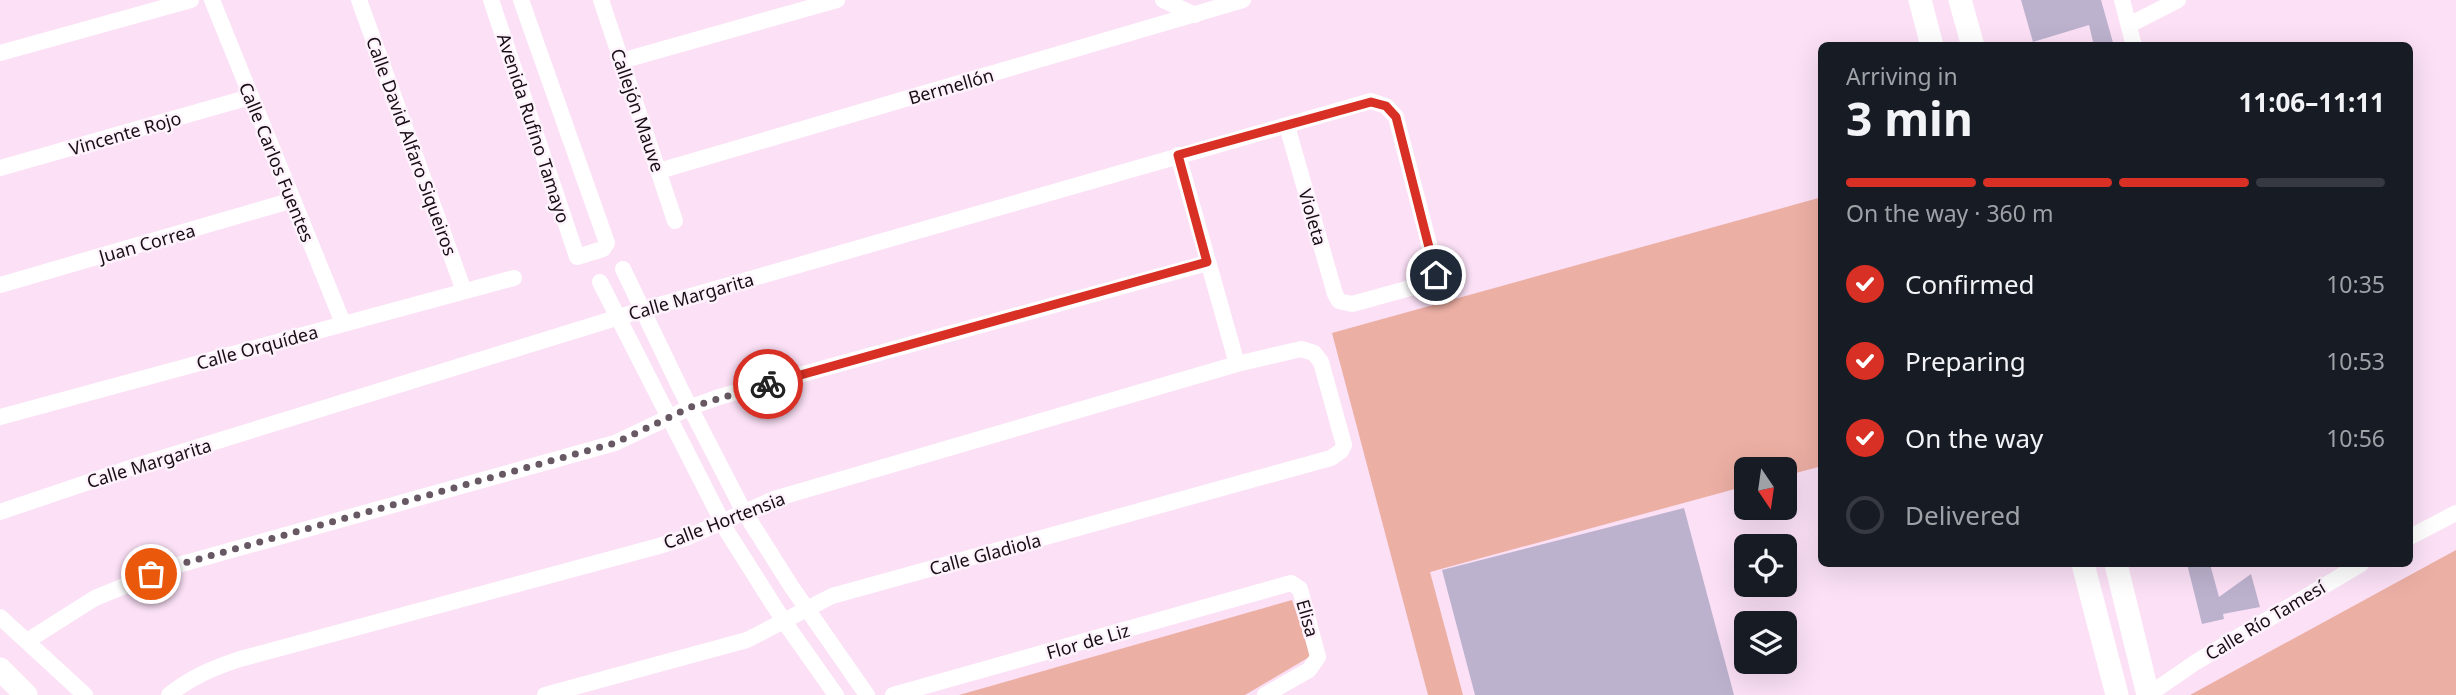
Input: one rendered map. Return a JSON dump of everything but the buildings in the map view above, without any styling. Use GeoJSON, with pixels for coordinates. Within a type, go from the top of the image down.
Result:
{"type":"FeatureCollection","features":[{"type":"Feature","properties":{"kind":"main road"},"geometry":{"type":"LineString","coordinates":[[1920,0],[1931,42]]}},
{"type":"Feature","properties":{"kind":"main road"},"geometry":{"type":"LineString","coordinates":[[1960,0],[1972,42]]}},
{"type":"Feature","properties":{"kind":"main road"},"geometry":{"type":"LineString","coordinates":[[2084,567],[2114,694],[2147,691],[2117,567]]}},
{"type":"Feature","properties":{"kind":"main road"},"geometry":{"type":"LineString","coordinates":[[0,669],[26,695]]}},
{"type":"Feature","properties":{"kind":"street"},"geometry":{"type":"LineString","coordinates":[[0,53],[191,0]]}},
{"type":"Feature","properties":{"kind":"street","name":"Calle Carlos Fuentes"},"geometry":{"type":"LineString","coordinates":[[212,0],[343,323]]}},
{"type":"Feature","properties":{"kind":"street","name":"Calle David Alfaro Siqueiros"},"geometry":{"type":"LineString","coordinates":[[359,0],[464,291]]}},
{"type":"Feature","properties":{"kind":"street","name":"Avenida Rufino Tamayo"},"geometry":{"type":"LineString","coordinates":[[491,0],[577,257],[606,247],[607,243],[521,0]]}},
{"type":"Feature","properties":{"kind":"street","name":"Callejón Mauve"},"geometry":{"type":"LineString","coordinates":[[601,0],[675,221]]}},
{"type":"Feature","properties":{"kind":"street"},"geometry":{"type":"LineString","coordinates":[[621,61],[837,0]]}},
{"type":"Feature","properties":{"kind":"street"},"geometry":{"type":"LineString","coordinates":[[1163,0],[1195,15]]}},
{"type":"Feature","properties":{"kind":"street","name":"Bermellón"},"geometry":{"type":"LineString","coordinates":[[659,171],[1243,0]]}},
{"type":"Feature","properties":{"kind":"street"},"geometry":{"type":"LineString","coordinates":[[2122,0],[2133,42]]}},
{"type":"Feature","properties":{"kind":"street"},"geometry":{"type":"LineString","coordinates":[[2129,25],[2178,0]]}},
{"type":"Feature","properties":{"kind":"street","name":"Vincente Rojo"},"geometry":{"type":"LineString","coordinates":[[0,168],[250,97]]}},
{"type":"Feature","properties":{"kind":"street","name":"Calle Margarita"},"geometry":{"type":"LineString","coordinates":[[0,512],[130,468],[642,310],[1371,102],[1386,106],[1396,117],[1436,271],[1432,282],[1344,304]]}},
{"type":"Feature","properties":{"kind":"street","name":"Violeta"},"geometry":{"type":"LineString","coordinates":[[1287,126],[1335,294],[1344,304]]}},
{"type":"Feature","properties":{"kind":"street"},"geometry":{"type":"LineString","coordinates":[[1178,155],[1237,364]]}},
{"type":"Feature","properties":{"kind":"street","name":"Juan Correa"},"geometry":{"type":"LineString","coordinates":[[0,285],[293,200]]}},
{"type":"Feature","properties":{"kind":"street"},"geometry":{"type":"LineString","coordinates":[[27,641],[95,598],[170,567],[615,443],[691,407],[719,397],[1207,262]]}},
{"type":"Feature","properties":{"kind":"street"},"geometry":{"type":"LineString","coordinates":[[623,269],[743,510],[867,695]]}},
{"type":"Feature","properties":{"kind":"street","name":"Calle Orquídea"},"geometry":{"type":"LineString","coordinates":[[0,417],[514,278]]}},
{"type":"Feature","properties":{"kind":"street"},"geometry":{"type":"LineString","coordinates":[[600,282],[723,522],[783,620],[836,695]]}},
{"type":"Feature","properties":{"kind":"street","name":"Calle Hortensia"},"geometry":{"type":"LineString","coordinates":[[169,695],[183,683],[207,670],[240,659],[659,546],[774,499],[1237,364],[1301,349],[1314,353],[1321,362]]}},
{"type":"Feature","properties":{"kind":"street","name":"Calle Gladiola"},"geometry":{"type":"LineString","coordinates":[[545,695],[747,640],[832,596],[1331,458],[1342,451],[1344,445],[1321,362]]}},
{"type":"Feature","properties":{"kind":"street"},"geometry":{"type":"LineString","coordinates":[[2413,535],[2456,513]]}},
{"type":"Feature","properties":{"kind":"street","name":"Calle Río Tamesí"},"geometry":{"type":"LineString","coordinates":[[2147,691],[2356,567]]}},
{"type":"Feature","properties":{"kind":"street","name":"Elisa"},"geometry":{"type":"LineString","coordinates":[[1265,695],[1313,667],[1317,661],[1318,650],[1300,589],[1291,583],[1281,585]]}},
{"type":"Feature","properties":{"kind":"street","name":"Flor de Liz"},"geometry":{"type":"LineString","coordinates":[[893,695],[1281,585]]}},
{"type":"Feature","properties":{"kind":"street"},"geometry":{"type":"LineString","coordinates":[[0,617],[85,695]]}},
{"type":"Feature","properties":{"kind":"shaded area"},"geometry":{"type":"Polygon","coordinates":[[[1818,198],[1818,467],[1797,473],[1797,457],[1734,457],[1734,489],[1430,572],[1463,695],[1428,695],[1332,333],[1818,198]]]}},
{"type":"Feature","properties":{"kind":"shaded area"},"geometry":{"type":"Polygon","coordinates":[[[2456,550],[2456,695],[2190,695],[2456,550]]]}},
{"type":"Feature","properties":{"kind":"shaded area"},"geometry":{"type":"Polygon","coordinates":[[[1292,600],[1311,656],[1245,695],[959,695],[1292,600]]]}},
{"type":"Feature","properties":{"kind":"way so far"},"geometry":{"type":"LineString","coordinates":[[151,574],[615,443],[691,407],[768,384]]}},
{"type":"Feature","properties":{"kind":"route"},"geometry":{"type":"LineString","coordinates":[[768,384],[1207,262],[1178,155],[1376,101],[1386,106],[1396,117],[1436,275]]}}]}
